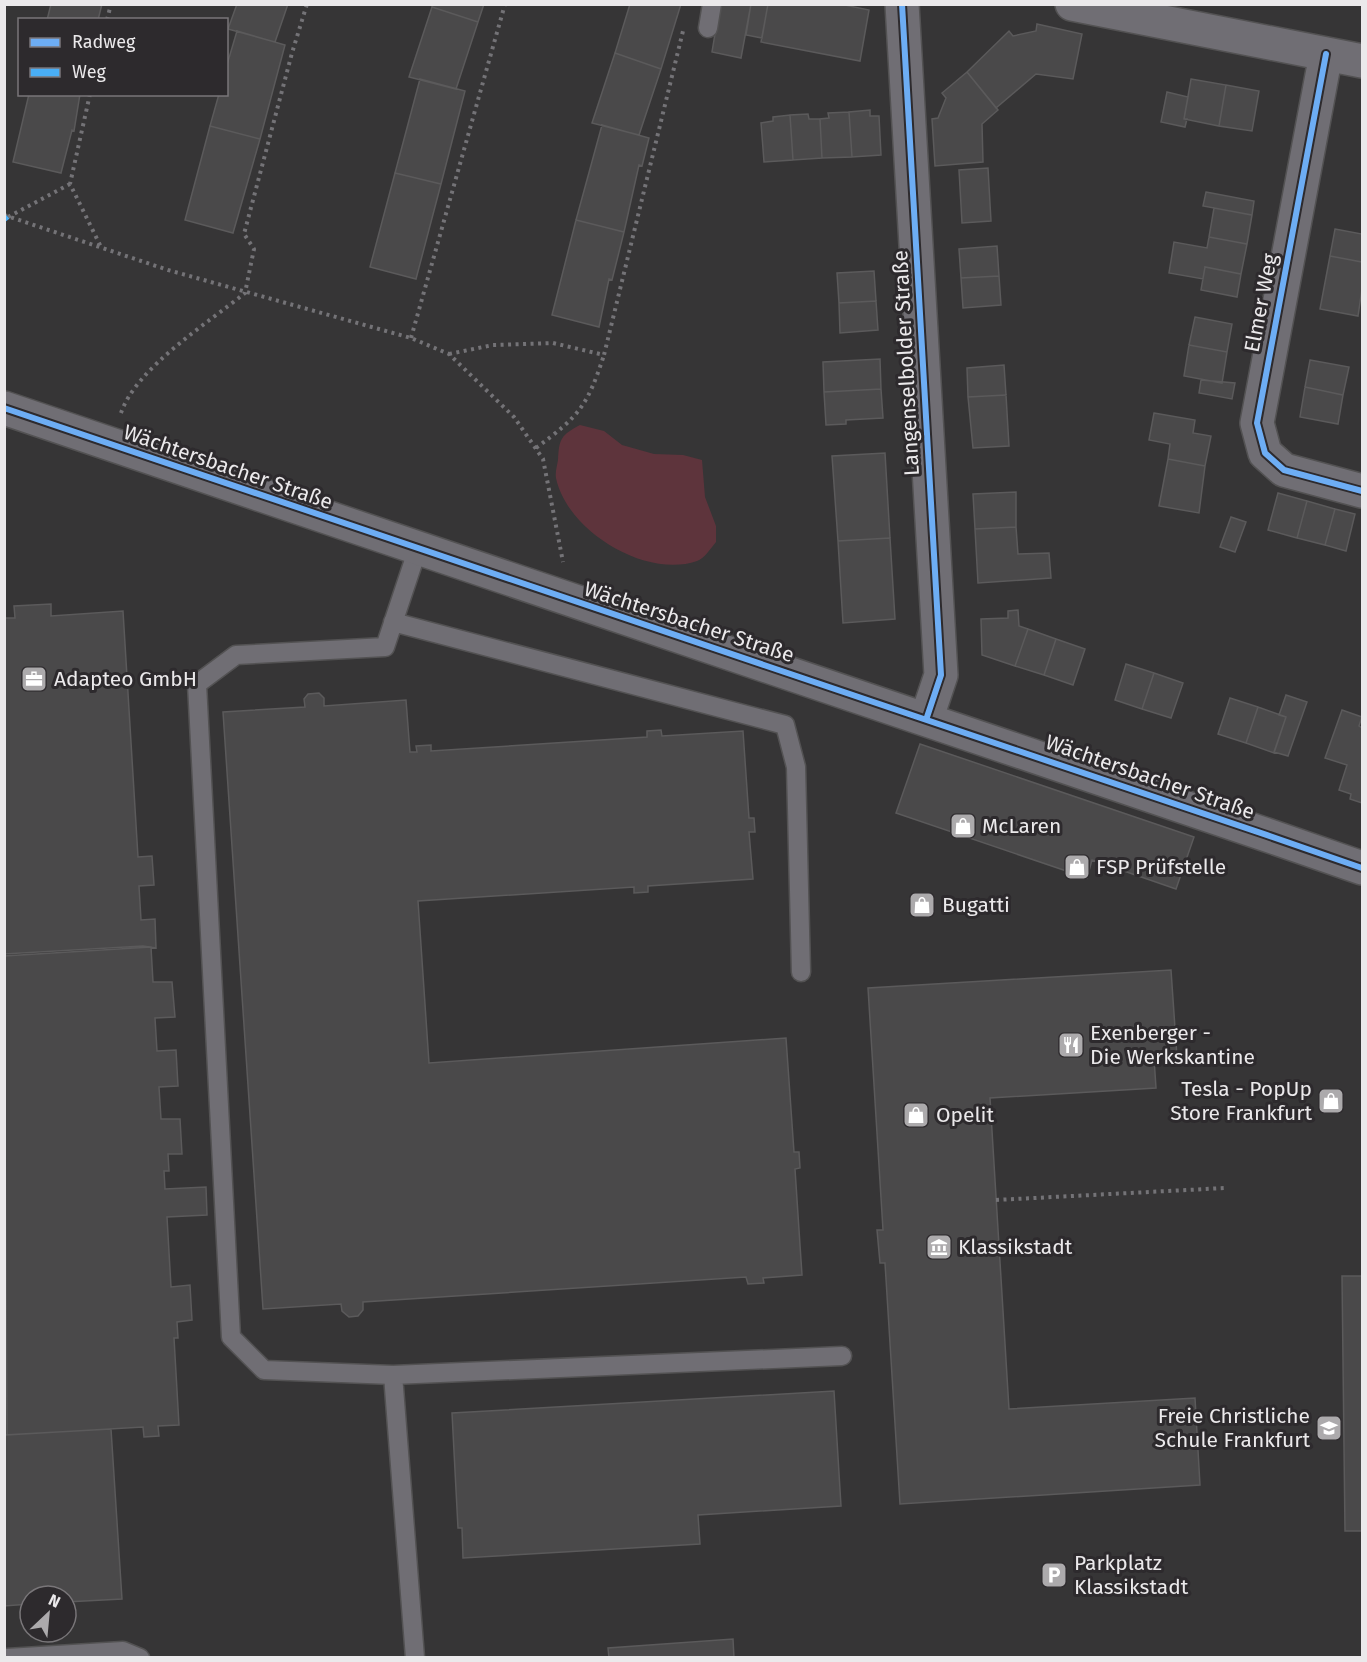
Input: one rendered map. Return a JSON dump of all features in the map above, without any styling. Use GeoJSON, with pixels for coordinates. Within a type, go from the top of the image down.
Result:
{"type":"FeatureCollection","features":[{"type":"Feature","properties":{"kind":"street","name":"Langenselbolder Straße"},"geometry":{"type":"LineString","coordinates":[[902,4],[940,675],[927,717]]}},
{"type":"Feature","properties":{"kind":"street"},"geometry":{"type":"LineString","coordinates":[[1072,4],[1362,61]]}},
{"type":"Feature","properties":{"kind":"street","name":"Elmer Weg"},"geometry":{"type":"LineString","coordinates":[[1326,54],[1257,423],[1265,453],[1284,470],[1362,491]]}},
{"type":"Feature","properties":{"kind":"street","name":"Wächtersbacher Straße"},"geometry":{"type":"LineString","coordinates":[[4,408],[555,595],[927,717],[1362,868]]}},
{"type":"Feature","properties":{"kind":"lane"},"geometry":{"type":"LineString","coordinates":[[708,28],[712,4]]}},
{"type":"Feature","properties":{"kind":"lane"},"geometry":{"type":"LineString","coordinates":[[418,548],[384,647],[236,655],[197,684],[231,1337],[264,1370],[393,1375],[842,1356]]}},
{"type":"Feature","properties":{"kind":"lane"},"geometry":{"type":"LineString","coordinates":[[393,622],[785,725],[796,767],[801,972]]}},
{"type":"Feature","properties":{"kind":"lane"},"geometry":{"type":"LineString","coordinates":[[393,1375],[415,1658]]}},
{"type":"Feature","properties":{"kind":"lane"},"geometry":{"type":"LineString","coordinates":[[7,1658],[123,1651],[140,1658]]}},
{"type":"Feature","properties":{"kind":"path"},"geometry":{"type":"LineString","coordinates":[[111,444],[126,398],[142,377],[245,293],[254,249],[244,234],[307,4]]}},
{"type":"Feature","properties":{"kind":"path"},"geometry":{"type":"LineString","coordinates":[[411,338],[505,4]]}},
{"type":"Feature","properties":{"kind":"path"},"geometry":{"type":"LineString","coordinates":[[536,448],[580,412],[593,388],[604,355],[684,27]]}},
{"type":"Feature","properties":{"kind":"path"},"geometry":{"type":"LineString","coordinates":[[90,96],[70,184],[102,249]]}},
{"type":"Feature","properties":{"kind":"path"},"geometry":{"type":"LineString","coordinates":[[6,216],[70,184]]}},
{"type":"Feature","properties":{"kind":"path"},"geometry":{"type":"LineString","coordinates":[[6,216],[102,249],[245,293],[411,338],[449,354],[514,417],[543,459],[565,571],[555,595]]}},
{"type":"Feature","properties":{"kind":"path"},"geometry":{"type":"LineString","coordinates":[[449,354],[493,345],[553,343],[604,355]]}},
{"type":"Feature","properties":{"kind":"path"},"geometry":{"type":"LineString","coordinates":[[996,1200],[1225,1188]]}},
{"type":"Feature","properties":{"kind":"shaded area"},"geometry":{"type":"Polygon","coordinates":[[[580,425],[604,431],[622,445],[654,454],[683,455],[702,460],[705,497],[716,526],[716,542],[705,556],[697,561],[677,565],[655,563],[633,557],[592,532],[576,516],[563,498],[556,474],[562,438],[580,425]]]}},
{"type":"Feature","properties":{"kind":"building"},"geometry":{"type":"Polygon","coordinates":[[[51,4],[102,4],[98,18],[48,18],[51,4]]]}},
{"type":"Feature","properties":{"kind":"building"},"geometry":{"type":"Polygon","coordinates":[[[237,4],[288,4],[275,42],[228,29],[237,4]]]}},
{"type":"Feature","properties":{"kind":"building"},"geometry":{"type":"Polygon","coordinates":[[[432,4],[484,4],[478,22],[432,7],[432,4]]]}},
{"type":"Feature","properties":{"kind":"building"},"geometry":{"type":"Polygon","coordinates":[[[630,4],[681,4],[661,69],[615,53],[630,4]]]}},
{"type":"Feature","properties":{"kind":"building"},"geometry":{"type":"Polygon","coordinates":[[[720,4],[751,4],[741,58],[712,52],[720,4]]]}},
{"type":"Feature","properties":{"kind":"building"},"geometry":{"type":"Polygon","coordinates":[[[751,4],[768,4],[762,38],[746,35],[751,4]]]}},
{"type":"Feature","properties":{"kind":"building"},"geometry":{"type":"Polygon","coordinates":[[[768,4],[840,4],[869,10],[860,61],[761,42],[768,4]]]}},
{"type":"Feature","properties":{"kind":"building"},"geometry":{"type":"Polygon","coordinates":[[[432,7],[478,22],[456,89],[409,77],[432,7]]]}},
{"type":"Feature","properties":{"kind":"building"},"geometry":{"type":"Polygon","coordinates":[[[1037,24],[1082,34],[1073,79],[1036,74],[996,108],[967,72],[1009,31],[1013,36],[1036,31],[1037,24]]]}},
{"type":"Feature","properties":{"kind":"building"},"geometry":{"type":"Polygon","coordinates":[[[237,31],[285,45],[260,139],[210,126],[218,96],[228,96],[228,61],[237,31]]]}},
{"type":"Feature","properties":{"kind":"building"},"geometry":{"type":"Polygon","coordinates":[[[615,53],[661,69],[639,135],[592,123],[615,53]]]}},
{"type":"Feature","properties":{"kind":"building"},"geometry":{"type":"Polygon","coordinates":[[[967,72],[998,110],[982,124],[983,162],[935,166],[932,119],[938,118],[946,98],[942,93],[967,72]]]}},
{"type":"Feature","properties":{"kind":"building"},"geometry":{"type":"Polygon","coordinates":[[[420,79],[465,91],[441,184],[395,173],[420,79]]]}},
{"type":"Feature","properties":{"kind":"building"},"geometry":{"type":"Polygon","coordinates":[[[1191,79],[1226,85],[1219,126],[1184,119],[1191,79]]]}},
{"type":"Feature","properties":{"kind":"building"},"geometry":{"type":"Polygon","coordinates":[[[1226,85],[1259,91],[1252,131],[1219,126],[1226,85]]]}},
{"type":"Feature","properties":{"kind":"building"},"geometry":{"type":"Polygon","coordinates":[[[1167,92],[1188,97],[1185,127],[1161,122],[1167,92]]]}},
{"type":"Feature","properties":{"kind":"building"},"geometry":{"type":"Polygon","coordinates":[[[29,96],[80,96],[74,131],[72,130],[61,173],[13,162],[29,96]]]}},
{"type":"Feature","properties":{"kind":"building"},"geometry":{"type":"Polygon","coordinates":[[[870,110],[870,116],[879,116],[881,155],[852,157],[849,112],[870,110]]]}},
{"type":"Feature","properties":{"kind":"building"},"geometry":{"type":"Polygon","coordinates":[[[849,112],[852,157],[822,158],[820,119],[829,118],[828,113],[849,112]]]}},
{"type":"Feature","properties":{"kind":"building"},"geometry":{"type":"Polygon","coordinates":[[[808,114],[809,119],[820,119],[822,158],[793,160],[790,115],[808,114]]]}},
{"type":"Feature","properties":{"kind":"building"},"geometry":{"type":"Polygon","coordinates":[[[790,115],[793,160],[764,162],[761,123],[773,121],[773,117],[790,115]]]}},
{"type":"Feature","properties":{"kind":"building"},"geometry":{"type":"Polygon","coordinates":[[[602,125],[649,138],[642,166],[639,165],[624,232],[576,220],[602,125]]]}},
{"type":"Feature","properties":{"kind":"building"},"geometry":{"type":"Polygon","coordinates":[[[210,126],[260,139],[233,233],[185,220],[210,126]]]}},
{"type":"Feature","properties":{"kind":"building"},"geometry":{"type":"Polygon","coordinates":[[[988,168],[991,221],[962,223],[959,170],[988,168]]]}},
{"type":"Feature","properties":{"kind":"building"},"geometry":{"type":"Polygon","coordinates":[[[395,173],[441,184],[416,279],[370,267],[395,173]]]}},
{"type":"Feature","properties":{"kind":"building"},"geometry":{"type":"Polygon","coordinates":[[[1206,192],[1254,201],[1252,215],[1203,206],[1206,192]]]}},
{"type":"Feature","properties":{"kind":"building"},"geometry":{"type":"Polygon","coordinates":[[[1214,208],[1252,215],[1247,244],[1209,237],[1214,208]]]}},
{"type":"Feature","properties":{"kind":"building"},"geometry":{"type":"Polygon","coordinates":[[[576,220],[624,232],[612,280],[609,279],[599,327],[552,315],[576,220]]]}},
{"type":"Feature","properties":{"kind":"building"},"geometry":{"type":"Polygon","coordinates":[[[1335,229],[1362,234],[1362,262],[1330,256],[1335,229]]]}},
{"type":"Feature","properties":{"kind":"building"},"geometry":{"type":"Polygon","coordinates":[[[1209,237],[1247,244],[1241,274],[1205,267],[1203,279],[1169,273],[1174,242],[1207,248],[1209,237]]]}},
{"type":"Feature","properties":{"kind":"building"},"geometry":{"type":"Polygon","coordinates":[[[997,246],[999,276],[961,278],[959,249],[997,246]]]}},
{"type":"Feature","properties":{"kind":"building"},"geometry":{"type":"Polygon","coordinates":[[[1330,256],[1362,262],[1362,289],[1358,316],[1320,309],[1330,256]]]}},
{"type":"Feature","properties":{"kind":"building"},"geometry":{"type":"Polygon","coordinates":[[[1205,267],[1241,274],[1237,297],[1201,290],[1205,267]]]}},
{"type":"Feature","properties":{"kind":"building"},"geometry":{"type":"Polygon","coordinates":[[[874,271],[876,301],[839,303],[837,273],[874,271]]]}},
{"type":"Feature","properties":{"kind":"building"},"geometry":{"type":"Polygon","coordinates":[[[999,276],[1001,305],[963,308],[961,278],[999,276]]]}},
{"type":"Feature","properties":{"kind":"building"},"geometry":{"type":"Polygon","coordinates":[[[876,301],[878,330],[840,333],[839,303],[876,301]]]}},
{"type":"Feature","properties":{"kind":"building"},"geometry":{"type":"Polygon","coordinates":[[[1195,317],[1232,324],[1227,352],[1189,345],[1195,317]]]}},
{"type":"Feature","properties":{"kind":"building"},"geometry":{"type":"Polygon","coordinates":[[[1189,345],[1227,352],[1222,383],[1184,376],[1189,345]]]}},
{"type":"Feature","properties":{"kind":"building"},"geometry":{"type":"Polygon","coordinates":[[[880,359],[881,389],[824,392],[823,362],[880,359]]]}},
{"type":"Feature","properties":{"kind":"building"},"geometry":{"type":"Polygon","coordinates":[[[1310,360],[1349,367],[1343,395],[1305,387],[1310,360]]]}},
{"type":"Feature","properties":{"kind":"building"},"geometry":{"type":"Polygon","coordinates":[[[1004,365],[1006,395],[968,397],[967,368],[1004,365]]]}},
{"type":"Feature","properties":{"kind":"building"},"geometry":{"type":"Polygon","coordinates":[[[1201,380],[1235,383],[1232,399],[1199,393],[1201,380]]]}},
{"type":"Feature","properties":{"kind":"building"},"geometry":{"type":"Polygon","coordinates":[[[1305,387],[1343,395],[1338,424],[1300,417],[1305,387]]]}},
{"type":"Feature","properties":{"kind":"building"},"geometry":{"type":"Polygon","coordinates":[[[881,389],[883,418],[846,420],[846,424],[826,425],[824,392],[881,389]]]}},
{"type":"Feature","properties":{"kind":"building"},"geometry":{"type":"Polygon","coordinates":[[[1006,395],[1009,446],[973,448],[968,397],[1006,395]]]}},
{"type":"Feature","properties":{"kind":"building"},"geometry":{"type":"Polygon","coordinates":[[[1154,413],[1195,420],[1193,433],[1211,436],[1205,466],[1168,459],[1170,444],[1149,440],[1154,413]]]}},
{"type":"Feature","properties":{"kind":"building"},"geometry":{"type":"Polygon","coordinates":[[[885,453],[890,538],[838,541],[832,456],[885,453]]]}},
{"type":"Feature","properties":{"kind":"building"},"geometry":{"type":"Polygon","coordinates":[[[1168,459],[1205,466],[1199,513],[1159,506],[1168,459]]]}},
{"type":"Feature","properties":{"kind":"building"},"geometry":{"type":"Polygon","coordinates":[[[1016,492],[1016,527],[975,529],[973,494],[1016,492]]]}},
{"type":"Feature","properties":{"kind":"building"},"geometry":{"type":"Polygon","coordinates":[[[1278,493],[1307,501],[1297,538],[1268,530],[1278,493]]]}},
{"type":"Feature","properties":{"kind":"building"},"geometry":{"type":"Polygon","coordinates":[[[1307,501],[1335,509],[1325,545],[1297,538],[1307,501]]]}},
{"type":"Feature","properties":{"kind":"building"},"geometry":{"type":"Polygon","coordinates":[[[1335,509],[1355,514],[1346,551],[1325,545],[1335,509]]]}},
{"type":"Feature","properties":{"kind":"building"},"geometry":{"type":"Polygon","coordinates":[[[1231,517],[1246,522],[1235,552],[1220,547],[1231,517]]]}},
{"type":"Feature","properties":{"kind":"building"},"geometry":{"type":"Polygon","coordinates":[[[1016,527],[1018,554],[1049,553],[1051,578],[978,583],[975,529],[1016,527]]]}},
{"type":"Feature","properties":{"kind":"building"},"geometry":{"type":"Polygon","coordinates":[[[890,538],[895,619],[843,623],[838,541],[890,538]]]}},
{"type":"Feature","properties":{"kind":"building"},"geometry":{"type":"Polygon","coordinates":[[[51,604],[51,616],[123,611],[138,857],[152,856],[154,885],[139,886],[141,920],[155,919],[156,948],[143,946],[4,954],[4,618],[15,618],[14,606],[51,604]]]}},
{"type":"Feature","properties":{"kind":"building"},"geometry":{"type":"Polygon","coordinates":[[[1018,610],[1019,626],[1028,629],[1015,666],[982,655],[981,619],[1008,618],[1008,611],[1018,610]]]}},
{"type":"Feature","properties":{"kind":"building"},"geometry":{"type":"Polygon","coordinates":[[[1028,629],[1056,639],[1044,675],[1015,666],[1028,629]]]}},
{"type":"Feature","properties":{"kind":"building"},"geometry":{"type":"Polygon","coordinates":[[[1056,639],[1085,649],[1073,685],[1044,675],[1056,639]]]}},
{"type":"Feature","properties":{"kind":"building"},"geometry":{"type":"Polygon","coordinates":[[[1126,664],[1154,673],[1142,709],[1115,700],[1126,664]]]}},
{"type":"Feature","properties":{"kind":"building"},"geometry":{"type":"Polygon","coordinates":[[[1154,673],[1183,683],[1171,718],[1142,709],[1154,673]]]}},
{"type":"Feature","properties":{"kind":"building"},"geometry":{"type":"Polygon","coordinates":[[[319,693],[324,698],[324,706],[406,700],[410,752],[417,752],[416,746],[431,745],[431,751],[647,737],[647,731],[661,730],[662,736],[743,731],[749,818],[754,818],[755,832],[749,832],[753,879],[648,886],[648,892],[634,893],[634,887],[418,901],[429,1063],[786,1038],[794,1152],[799,1152],[800,1168],[795,1169],[802,1275],[763,1278],[764,1283],[748,1284],[746,1277],[363,1302],[363,1310],[358,1316],[349,1317],[342,1311],[341,1304],[263,1309],[223,712],[305,707],[304,699],[308,694],[319,693]]]}},
{"type":"Feature","properties":{"kind":"building"},"geometry":{"type":"Polygon","coordinates":[[[1286,695],[1307,702],[1288,756],[1274,752],[1286,717],[1279,715],[1286,695]]]}},
{"type":"Feature","properties":{"kind":"building"},"geometry":{"type":"Polygon","coordinates":[[[1230,698],[1258,707],[1246,743],[1218,734],[1230,698]]]}},
{"type":"Feature","properties":{"kind":"building"},"geometry":{"type":"Polygon","coordinates":[[[1258,707],[1286,717],[1274,753],[1246,743],[1258,707]]]}},
{"type":"Feature","properties":{"kind":"building"},"geometry":{"type":"Polygon","coordinates":[[[1342,710],[1362,717],[1359,726],[1362,728],[1362,803],[1350,799],[1351,794],[1339,790],[1347,765],[1325,758],[1342,710]]]}},
{"type":"Feature","properties":{"kind":"building"},"geometry":{"type":"Polygon","coordinates":[[[920,744],[1194,837],[1176,889],[1092,860],[1087,878],[896,813],[920,744]]]}},
{"type":"Feature","properties":{"kind":"building"},"geometry":{"type":"Polygon","coordinates":[[[151,947],[153,982],[172,982],[175,1017],[155,1018],[157,1051],[176,1050],[178,1086],[159,1087],[161,1119],[180,1119],[182,1154],[168,1154],[169,1171],[164,1171],[165,1189],[206,1187],[207,1215],[167,1217],[171,1287],[190,1285],[192,1320],[177,1322],[178,1338],[174,1338],[179,1425],[158,1426],[159,1436],[144,1437],[143,1427],[7,1435],[4,956],[151,947]]]}},
{"type":"Feature","properties":{"kind":"building","name":"Klassikstadt"},"geometry":{"type":"Polygon","coordinates":[[[1171,970],[1177,1057],[1154,1058],[1156,1088],[990,1098],[1009,1409],[1195,1398],[1200,1485],[900,1504],[885,1263],[880,1263],[877,1230],[883,1230],[868,988],[1171,970]]]}},
{"type":"Feature","properties":{"kind":"building"},"geometry":{"type":"Polygon","coordinates":[[[1342,1276],[1362,1276],[1362,1531],[1345,1531],[1342,1276]]]}},
{"type":"Feature","properties":{"kind":"building"},"geometry":{"type":"Polygon","coordinates":[[[834,1391],[841,1506],[698,1515],[700,1544],[463,1558],[462,1528],[458,1528],[452,1413],[834,1391]]]}},
{"type":"Feature","properties":{"kind":"building"},"geometry":{"type":"Polygon","coordinates":[[[111,1429],[122,1599],[78,1601],[78,1584],[18,1584],[18,1605],[4,1606],[4,1435],[111,1429]]]}},
{"type":"Feature","properties":{"kind":"building"},"geometry":{"type":"Polygon","coordinates":[[[733,1639],[734,1658],[609,1658],[608,1648],[733,1639]]]}},
{"type":"Feature","properties":{"kind":"marked path"},"geometry":{"type":"LineString","coordinates":[[4,220],[8,217]]}},
{"type":"Feature","properties":{"kind":"cycle path"},"geometry":{"type":"LineString","coordinates":[[902,4],[941,675],[927,717]]}},
{"type":"Feature","properties":{"kind":"cycle path"},"geometry":{"type":"LineString","coordinates":[[1326,54],[1257,423],[1265,453],[1284,470],[1362,491]]}},
{"type":"Feature","properties":{"kind":"cycle path"},"geometry":{"type":"LineString","coordinates":[[4,408],[1362,868]]}},
{"type":"Feature","properties":{"kind":"place","name":"Adapteo GmbH"},"geometry":{"type":"Point","coordinates":[34,679]}},
{"type":"Feature","properties":{"kind":"place","name":"McLaren"},"geometry":{"type":"Point","coordinates":[963,826]}},
{"type":"Feature","properties":{"kind":"place","name":"FSP Prüfstelle"},"geometry":{"type":"Point","coordinates":[1077,867]}},
{"type":"Feature","properties":{"kind":"place","name":"Bugatti"},"geometry":{"type":"Point","coordinates":[922,905]}},
{"type":"Feature","properties":{"kind":"place","name":"Exenberger - Die Werkskantine"},"geometry":{"type":"Point","coordinates":[1071,1045]}},
{"type":"Feature","properties":{"kind":"place","name":"Tesla - PopUp Store Frankfurt"},"geometry":{"type":"Point","coordinates":[1331,1101]}},
{"type":"Feature","properties":{"kind":"place","name":"Opelit"},"geometry":{"type":"Point","coordinates":[916,1115]}},
{"type":"Feature","properties":{"kind":"place","name":"Klassikstadt"},"geometry":{"type":"Point","coordinates":[939,1247]}},
{"type":"Feature","properties":{"kind":"place","name":"Freie Christliche Schule Frankfurt"},"geometry":{"type":"Point","coordinates":[1329,1428]}},
{"type":"Feature","properties":{"kind":"place","name":"Parkplatz Klassikstadt"},"geometry":{"type":"Point","coordinates":[1054,1575]}}]}
